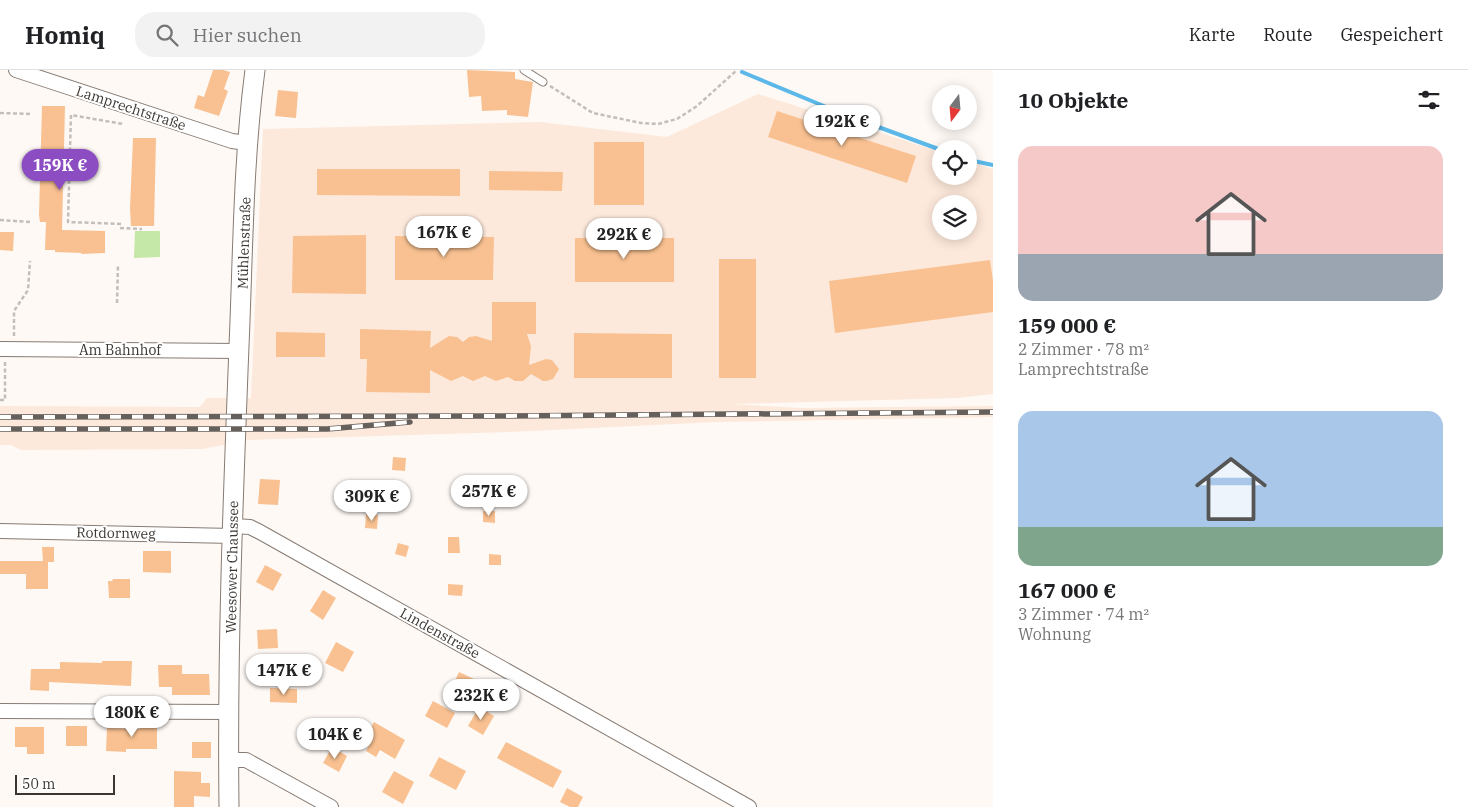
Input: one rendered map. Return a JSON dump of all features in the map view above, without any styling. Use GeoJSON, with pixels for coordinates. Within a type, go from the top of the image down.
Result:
{"type":"FeatureCollection","features":[{"type":"Feature","properties":{"kind":"main road","name":"Mühlenstraße"},"geometry":{"type":"LineString","coordinates":[[236,417],[247,143],[255,70]]}},
{"type":"Feature","properties":{"kind":"main road","name":"Weesower Chaussee"},"geometry":{"type":"LineString","coordinates":[[229,807],[229,712],[236,417]]}},
{"type":"Feature","properties":{"kind":"street","name":"Lamprechtstraße"},"geometry":{"type":"LineString","coordinates":[[16,70],[232,140],[247,143]]}},
{"type":"Feature","properties":{"kind":"street","name":"Am Bahnhof"},"geometry":{"type":"LineString","coordinates":[[3,353],[239,350]]}},
{"type":"Feature","properties":{"kind":"street","name":"Lindenstraße"},"geometry":{"type":"LineString","coordinates":[[233,531],[250,527],[260,532],[750,807]]}},
{"type":"Feature","properties":{"kind":"street","name":"Rotdornweg"},"geometry":{"type":"LineString","coordinates":[[0,531],[233,531]]}},
{"type":"Feature","properties":{"kind":"street"},"geometry":{"type":"LineString","coordinates":[[0,711],[229,712]]}},
{"type":"Feature","properties":{"kind":"street"},"geometry":{"type":"LineString","coordinates":[[229,760],[246,760],[331,807]]}},
{"type":"Feature","properties":{"kind":"lane"},"geometry":{"type":"LineString","coordinates":[[524,70],[543,82]]}},
{"type":"Feature","properties":{"kind":"path"},"geometry":{"type":"LineString","coordinates":[[543,82],[593,112],[641,123],[658,124],[677,119],[697,106],[736,70]]}},
{"type":"Feature","properties":{"kind":"path"},"geometry":{"type":"LineString","coordinates":[[0,113],[32,114]]}},
{"type":"Feature","properties":{"kind":"path"},"geometry":{"type":"LineString","coordinates":[[121,224],[68,222],[71,115],[123,124]]}},
{"type":"Feature","properties":{"kind":"path"},"geometry":{"type":"LineString","coordinates":[[0,220],[30,222]]}},
{"type":"Feature","properties":{"kind":"path"},"geometry":{"type":"LineString","coordinates":[[120,228],[142,230]]}},
{"type":"Feature","properties":{"kind":"path"},"geometry":{"type":"LineString","coordinates":[[14,336],[14,311],[28,290],[30,262]]}},
{"type":"Feature","properties":{"kind":"path"},"geometry":{"type":"LineString","coordinates":[[117,303],[118,265]]}},
{"type":"Feature","properties":{"kind":"path"},"geometry":{"type":"LineString","coordinates":[[0,400],[5,400],[3,353]]}},
{"type":"Feature","properties":{"kind":"shaded area"},"geometry":{"type":"Polygon","coordinates":[[[758,94],[932,149],[932,185],[977,185],[977,164],[993,169],[993,394],[957,398],[732,404],[800,408],[993,406],[993,417],[717,422],[510,432],[249,440],[202,449],[21,450],[11,445],[0,445],[0,406],[200,407],[207,398],[251,398],[263,129],[540,122],[667,137],[758,94]]]}},
{"type":"Feature","properties":{"kind":"green space"},"geometry":{"type":"Polygon","coordinates":[[[135,231],[160,231],[160,257],[134,258],[135,231]]]}},
{"type":"Feature","properties":{"kind":"building"},"geometry":{"type":"Polygon","coordinates":[[[213,70],[230,72],[224,89],[228,91],[219,116],[194,108],[198,95],[204,97],[213,70]]]}},
{"type":"Feature","properties":{"kind":"building"},"geometry":{"type":"Polygon","coordinates":[[[467,70],[515,72],[515,79],[533,82],[528,117],[507,115],[507,110],[482,111],[481,96],[469,97],[467,70]]]}},
{"type":"Feature","properties":{"kind":"building"},"geometry":{"type":"Polygon","coordinates":[[[278,90],[298,92],[296,118],[275,116],[278,90]]]}},
{"type":"Feature","properties":{"kind":"building"},"geometry":{"type":"Polygon","coordinates":[[[42,106],[65,106],[62,230],[105,231],[105,253],[81,254],[45,250],[46,222],[40,222],[39,215],[42,106]]]}},
{"type":"Feature","properties":{"kind":"building"},"geometry":{"type":"Polygon","coordinates":[[[777,111],[916,156],[907,183],[768,137],[777,111]]]}},
{"type":"Feature","properties":{"kind":"building"},"geometry":{"type":"Polygon","coordinates":[[[133,138],[156,138],[154,226],[131,226],[133,138]]]}},
{"type":"Feature","properties":{"kind":"building"},"geometry":{"type":"Polygon","coordinates":[[[594,142],[644,142],[644,205],[594,205],[594,142]]]}},
{"type":"Feature","properties":{"kind":"building"},"geometry":{"type":"Polygon","coordinates":[[[317,169],[460,169],[460,196],[317,195],[317,169]]]}},
{"type":"Feature","properties":{"kind":"building"},"geometry":{"type":"Polygon","coordinates":[[[489,171],[563,172],[562,191],[489,190],[489,171]]]}},
{"type":"Feature","properties":{"kind":"building"},"geometry":{"type":"Polygon","coordinates":[[[0,232],[14,232],[13,251],[0,250],[0,232]]]}},
{"type":"Feature","properties":{"kind":"building"},"geometry":{"type":"Polygon","coordinates":[[[366,235],[366,294],[292,293],[293,236],[366,235]]]}},
{"type":"Feature","properties":{"kind":"building"},"geometry":{"type":"Polygon","coordinates":[[[395,236],[494,237],[493,280],[395,280],[395,236]]]}},
{"type":"Feature","properties":{"kind":"building"},"geometry":{"type":"Polygon","coordinates":[[[575,238],[674,238],[674,282],[575,282],[575,238]]]}},
{"type":"Feature","properties":{"kind":"building"},"geometry":{"type":"Polygon","coordinates":[[[719,259],[756,259],[756,378],[719,378],[719,259]]]}},
{"type":"Feature","properties":{"kind":"building"},"geometry":{"type":"Polygon","coordinates":[[[990,260],[993,281],[993,312],[835,333],[829,281],[990,260]]]}},
{"type":"Feature","properties":{"kind":"building"},"geometry":{"type":"Polygon","coordinates":[[[492,302],[536,302],[536,334],[527,334],[531,346],[529,365],[546,359],[552,360],[559,369],[553,379],[543,381],[531,374],[523,381],[515,381],[508,377],[496,381],[485,376],[473,381],[463,376],[451,381],[430,370],[430,393],[366,392],[367,359],[360,359],[360,329],[431,331],[430,348],[449,336],[457,337],[463,342],[469,337],[476,336],[492,341],[492,302]]]}},
{"type":"Feature","properties":{"kind":"building"},"geometry":{"type":"Polygon","coordinates":[[[276,332],[325,333],[325,357],[276,357],[276,332]]]}},
{"type":"Feature","properties":{"kind":"building"},"geometry":{"type":"Polygon","coordinates":[[[574,333],[672,334],[672,378],[574,378],[574,333]]]}},
{"type":"Feature","properties":{"kind":"building"},"geometry":{"type":"Polygon","coordinates":[[[393,457],[406,458],[405,471],[392,470],[393,457]]]}},
{"type":"Feature","properties":{"kind":"building"},"geometry":{"type":"Polygon","coordinates":[[[260,479],[280,480],[278,505],[258,504],[260,479]]]}},
{"type":"Feature","properties":{"kind":"building"},"geometry":{"type":"Polygon","coordinates":[[[483,511],[495,511],[495,523],[483,522],[483,511]]]}},
{"type":"Feature","properties":{"kind":"building"},"geometry":{"type":"Polygon","coordinates":[[[366,514],[378,515],[377,529],[365,528],[366,514]]]}},
{"type":"Feature","properties":{"kind":"building"},"geometry":{"type":"Polygon","coordinates":[[[448,537],[459,537],[460,553],[448,553],[448,537]]]}},
{"type":"Feature","properties":{"kind":"building"},"geometry":{"type":"Polygon","coordinates":[[[398,543],[409,546],[406,557],[395,554],[398,543]]]}},
{"type":"Feature","properties":{"kind":"building"},"geometry":{"type":"Polygon","coordinates":[[[42,547],[54,547],[54,562],[48,562],[48,589],[26,589],[26,574],[0,574],[0,561],[43,561],[42,547]]]}},
{"type":"Feature","properties":{"kind":"building"},"geometry":{"type":"Polygon","coordinates":[[[143,551],[171,551],[171,573],[143,572],[143,551]]]}},
{"type":"Feature","properties":{"kind":"building"},"geometry":{"type":"Polygon","coordinates":[[[489,554],[501,555],[501,565],[489,565],[489,554]]]}},
{"type":"Feature","properties":{"kind":"building"},"geometry":{"type":"Polygon","coordinates":[[[265,565],[282,574],[273,591],[256,582],[265,565]]]}},
{"type":"Feature","properties":{"kind":"building"},"geometry":{"type":"Polygon","coordinates":[[[113,579],[130,579],[130,598],[109,598],[108,581],[113,579]]]}},
{"type":"Feature","properties":{"kind":"building"},"geometry":{"type":"Polygon","coordinates":[[[448,584],[463,585],[462,596],[448,595],[448,584]]]}},
{"type":"Feature","properties":{"kind":"building"},"geometry":{"type":"Polygon","coordinates":[[[323,590],[336,598],[323,620],[310,611],[323,590]]]}},
{"type":"Feature","properties":{"kind":"building"},"geometry":{"type":"Polygon","coordinates":[[[277,629],[278,648],[258,649],[257,630],[277,629]]]}},
{"type":"Feature","properties":{"kind":"building"},"geometry":{"type":"Polygon","coordinates":[[[336,642],[354,652],[343,672],[325,663],[336,642]]]}},
{"type":"Feature","properties":{"kind":"building"},"geometry":{"type":"Polygon","coordinates":[[[102,661],[132,661],[131,686],[49,682],[49,691],[30,690],[31,669],[60,669],[60,662],[102,663],[102,661]]]}},
{"type":"Feature","properties":{"kind":"building"},"geometry":{"type":"Polygon","coordinates":[[[158,665],[182,665],[182,674],[209,674],[210,695],[172,695],[172,687],[159,687],[158,665]]]}},
{"type":"Feature","properties":{"kind":"building"},"geometry":{"type":"Polygon","coordinates":[[[459,672],[474,679],[466,694],[452,687],[459,672]]]}},
{"type":"Feature","properties":{"kind":"building"},"geometry":{"type":"Polygon","coordinates":[[[270,688],[297,689],[297,703],[270,702],[270,688]]]}},
{"type":"Feature","properties":{"kind":"building"},"geometry":{"type":"Polygon","coordinates":[[[433,701],[455,713],[447,728],[425,716],[433,701]]]}},
{"type":"Feature","properties":{"kind":"building"},"geometry":{"type":"Polygon","coordinates":[[[479,707],[494,716],[483,735],[468,726],[479,707]]]}},
{"type":"Feature","properties":{"kind":"building"},"geometry":{"type":"Polygon","coordinates":[[[374,722],[405,740],[395,759],[380,750],[376,757],[366,751],[370,744],[364,740],[374,722]]]}},
{"type":"Feature","properties":{"kind":"building"},"geometry":{"type":"Polygon","coordinates":[[[140,724],[157,724],[157,749],[126,749],[126,752],[106,751],[107,728],[140,729],[140,724]]]}},
{"type":"Feature","properties":{"kind":"building"},"geometry":{"type":"Polygon","coordinates":[[[66,726],[87,726],[87,746],[66,746],[66,726]]]}},
{"type":"Feature","properties":{"kind":"building"},"geometry":{"type":"Polygon","coordinates":[[[15,727],[44,727],[44,754],[27,754],[27,747],[15,747],[15,727]]]}},
{"type":"Feature","properties":{"kind":"building"},"geometry":{"type":"Polygon","coordinates":[[[192,742],[211,742],[211,758],[192,758],[192,742]]]}},
{"type":"Feature","properties":{"kind":"building"},"geometry":{"type":"Polygon","coordinates":[[[506,742],[562,771],[553,788],[497,758],[506,742]]]}},
{"type":"Feature","properties":{"kind":"building"},"geometry":{"type":"Polygon","coordinates":[[[332,747],[347,756],[339,772],[323,763],[332,747]]]}},
{"type":"Feature","properties":{"kind":"building"},"geometry":{"type":"Polygon","coordinates":[[[439,757],[466,771],[456,790],[429,776],[439,757]]]}},
{"type":"Feature","properties":{"kind":"building"},"geometry":{"type":"Polygon","coordinates":[[[174,771],[201,772],[201,783],[210,783],[210,797],[194,796],[194,807],[174,807],[174,771]]]}},
{"type":"Feature","properties":{"kind":"building"},"geometry":{"type":"Polygon","coordinates":[[[394,771],[414,782],[403,804],[382,792],[394,771]]]}},
{"type":"Feature","properties":{"kind":"building"},"geometry":{"type":"Polygon","coordinates":[[[567,788],[583,797],[578,807],[570,807],[560,802],[567,788]]]}},
{"type":"Feature","properties":{"kind":"waterway"},"geometry":{"type":"LineString","coordinates":[[742,72],[843,114],[932,147]]}},
{"type":"Feature","properties":{"kind":"waterway"},"geometry":{"type":"LineString","coordinates":[[977,162],[993,165]]}},
{"type":"Feature","properties":{"kind":"railway"},"geometry":{"type":"LineString","coordinates":[[0,417],[501,416],[993,412]]}},
{"type":"Feature","properties":{"kind":"railway"},"geometry":{"type":"LineString","coordinates":[[0,429],[327,429],[410,422]]}}]}
